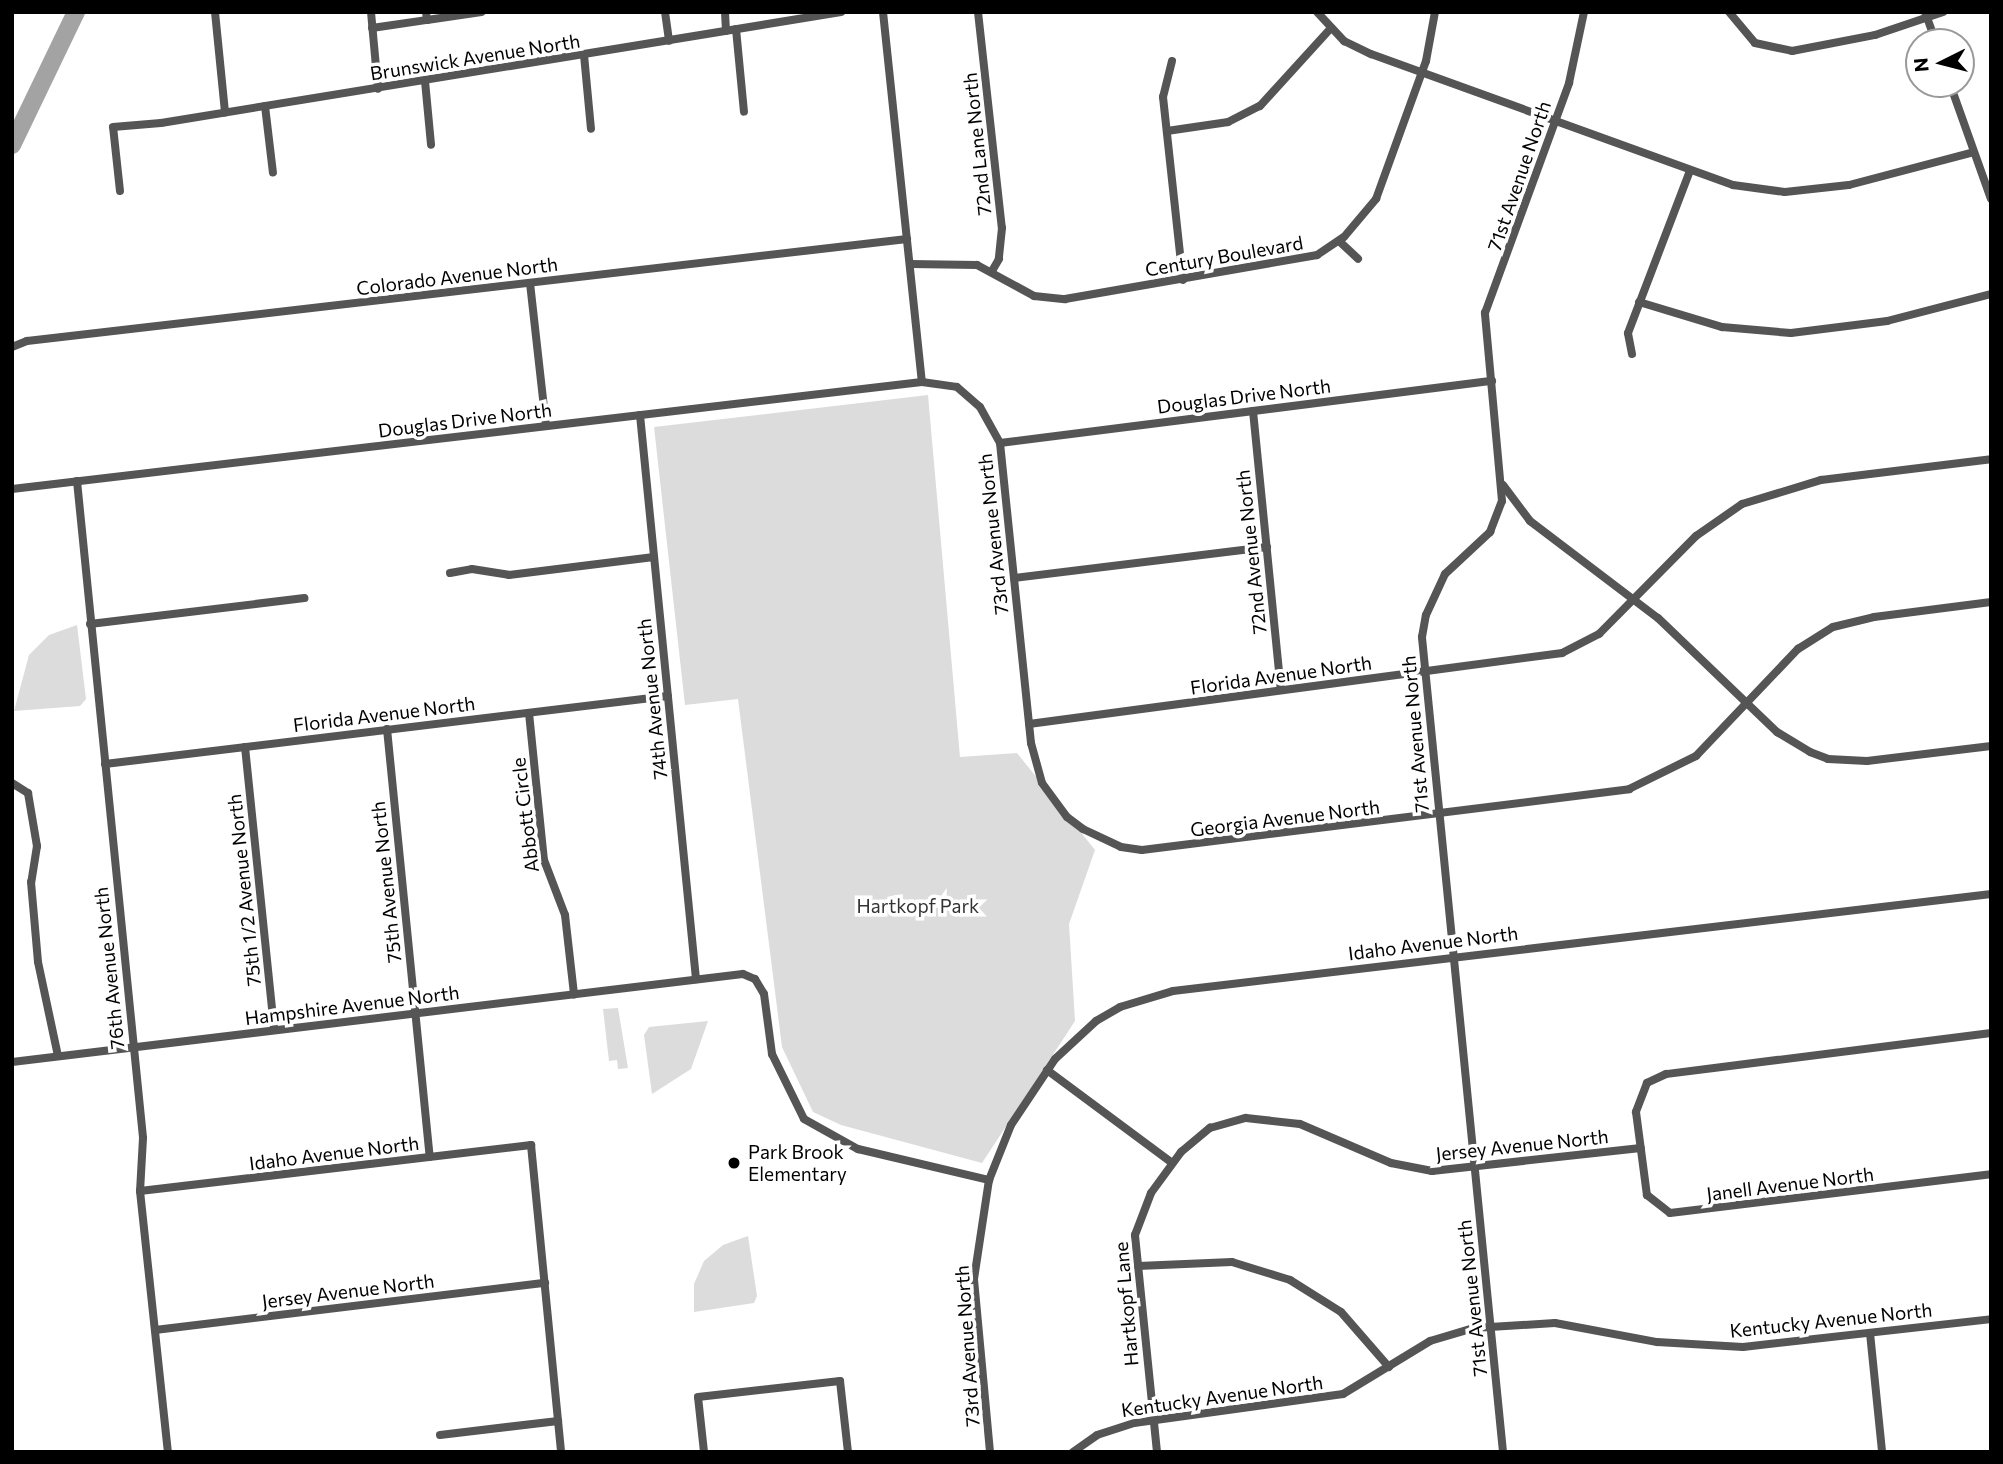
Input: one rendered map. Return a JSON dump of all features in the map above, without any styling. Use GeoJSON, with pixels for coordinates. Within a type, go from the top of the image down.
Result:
{"type":"FeatureCollection","features":[{"type":"Feature","properties":{"kind":"street"},"geometry":{"type":"LineString","coordinates":[[215,12],[225,113]]}},
{"type":"Feature","properties":{"kind":"street"},"geometry":{"type":"LineString","coordinates":[[371,12],[377,89]]}},
{"type":"Feature","properties":{"kind":"street"},"geometry":{"type":"LineString","coordinates":[[372,28],[427,16],[481,12]]}},
{"type":"Feature","properties":{"kind":"street"},"geometry":{"type":"LineString","coordinates":[[665,12],[669,41]]}},
{"type":"Feature","properties":{"kind":"street"},"geometry":{"type":"LineString","coordinates":[[724,12],[726,31]]}},
{"type":"Feature","properties":{"kind":"street","name":"Brunswick Avenue North"},"geometry":{"type":"LineString","coordinates":[[121,191],[113,127],[377,89],[726,31],[786,17],[841,12]]}},
{"type":"Feature","properties":{"kind":"street"},"geometry":{"type":"LineString","coordinates":[[883,12],[922,382]]}},
{"type":"Feature","properties":{"kind":"street","name":"72nd Lane North"},"geometry":{"type":"LineString","coordinates":[[978,12],[1002,228],[999,259],[992,271]]}},
{"type":"Feature","properties":{"kind":"street"},"geometry":{"type":"LineString","coordinates":[[1317,12],[1330,29],[1361,50],[1732,186],[1785,192],[1887,178],[1974,152]]}},
{"type":"Feature","properties":{"kind":"street","name":"Century Boulevard"},"geometry":{"type":"LineString","coordinates":[[910,264],[961,261],[992,271],[1019,290],[1049,299],[1301,260],[1339,241],[1376,199],[1422,73],[1435,12]]}},
{"type":"Feature","properties":{"kind":"street","name":"71st Avenue North"},"geometry":{"type":"LineString","coordinates":[[1503,1452],[1422,637],[1434,593],[1460,557],[1490,532],[1502,501],[1485,313],[1555,122],[1576,55],[1584,12]]}},
{"type":"Feature","properties":{"kind":"street"},"geometry":{"type":"LineString","coordinates":[[1729,12],[1755,43],[1792,51],[1875,35],[1926,15],[1943,12]]}},
{"type":"Feature","properties":{"kind":"street"},"geometry":{"type":"LineString","coordinates":[[736,29],[744,112]]}},
{"type":"Feature","properties":{"kind":"street"},"geometry":{"type":"LineString","coordinates":[[1167,131],[1228,122],[1260,106],[1330,29]]}},
{"type":"Feature","properties":{"kind":"street"},"geometry":{"type":"LineString","coordinates":[[584,55],[591,129]]}},
{"type":"Feature","properties":{"kind":"street"},"geometry":{"type":"LineString","coordinates":[[1172,61],[1163,97],[1183,280]]}},
{"type":"Feature","properties":{"kind":"street"},"geometry":{"type":"LineString","coordinates":[[425,81],[431,145]]}},
{"type":"Feature","properties":{"kind":"street"},"geometry":{"type":"LineString","coordinates":[[1955,98],[1991,199]]}},
{"type":"Feature","properties":{"kind":"street"},"geometry":{"type":"LineString","coordinates":[[265,106],[273,173]]}},
{"type":"Feature","properties":{"kind":"street"},"geometry":{"type":"LineString","coordinates":[[1632,354],[1628,332],[1690,171]]}},
{"type":"Feature","properties":{"kind":"street","name":"Colorado Avenue North"},"geometry":{"type":"LineString","coordinates":[[12,347],[27,341],[907,239]]}},
{"type":"Feature","properties":{"kind":"street"},"geometry":{"type":"LineString","coordinates":[[1339,241],[1358,259]]}},
{"type":"Feature","properties":{"kind":"street"},"geometry":{"type":"LineString","coordinates":[[530,283],[546,426]]}},
{"type":"Feature","properties":{"kind":"street"},"geometry":{"type":"LineString","coordinates":[[1639,303],[1722,327],[1791,333],[1887,321],[1991,294]]}},
{"type":"Feature","properties":{"kind":"street","name":"Douglas Drive North"},"geometry":{"type":"LineString","coordinates":[[1000,443],[1492,381]]}},
{"type":"Feature","properties":{"kind":"street","name":"Douglas Drive North"},"geometry":{"type":"LineString","coordinates":[[12,489],[922,382]]}},
{"type":"Feature","properties":{"kind":"street","name":"73rd Avenue North"},"geometry":{"type":"LineString","coordinates":[[922,382],[942,383],[970,396],[1000,443],[1029,724],[1042,783],[1067,817],[1083,830],[1121,847],[1163,849]]}},
{"type":"Feature","properties":{"kind":"street","name":"72nd Avenue North"},"geometry":{"type":"LineString","coordinates":[[1253,411],[1281,690]]}},
{"type":"Feature","properties":{"kind":"street","name":"74th Avenue North"},"geometry":{"type":"LineString","coordinates":[[640,415],[696,979]]}},
{"type":"Feature","properties":{"kind":"street","name":"Florida Avenue North"},"geometry":{"type":"LineString","coordinates":[[1029,724],[1562,653],[1599,635],[1696,536],[1767,493],[1821,480],[1991,459]]}},
{"type":"Feature","properties":{"kind":"street","name":"76th Avenue North"},"geometry":{"type":"LineString","coordinates":[[76,481],[142,1138],[140,1191],[168,1452]]}},
{"type":"Feature","properties":{"kind":"street"},"geometry":{"type":"LineString","coordinates":[[1502,485],[1530,521],[1634,600],[1792,743],[1829,759],[1867,761],[1991,746]]}},
{"type":"Feature","properties":{"kind":"street"},"geometry":{"type":"LineString","coordinates":[[1014,578],[1267,547]]}},
{"type":"Feature","properties":{"kind":"street"},"geometry":{"type":"LineString","coordinates":[[450,573],[472,569],[509,575],[654,557]]}},
{"type":"Feature","properties":{"kind":"street"},"geometry":{"type":"LineString","coordinates":[[90,624],[304,598]]}},
{"type":"Feature","properties":{"kind":"street"},"geometry":{"type":"LineString","coordinates":[[1748,704],[1798,649],[1833,627],[1874,617],[1991,601]]}},
{"type":"Feature","properties":{"kind":"street","name":"Florida Avenue North"},"geometry":{"type":"LineString","coordinates":[[104,764],[668,696]]}},
{"type":"Feature","properties":{"kind":"street","name":"Georgia Avenue North"},"geometry":{"type":"LineString","coordinates":[[1163,849],[1605,794],[1653,781],[1696,756],[1748,704]]}},
{"type":"Feature","properties":{"kind":"street","name":"Abbott Circle"},"geometry":{"type":"LineString","coordinates":[[529,713],[544,860],[565,915],[574,994]]}},
{"type":"Feature","properties":{"kind":"street","name":"75th Avenue North"},"geometry":{"type":"LineString","coordinates":[[387,729],[430,1157]]}},
{"type":"Feature","properties":{"kind":"street","name":"75th 1/2 Avenue North"},"geometry":{"type":"LineString","coordinates":[[245,747],[274,1030]]}},
{"type":"Feature","properties":{"kind":"street"},"geometry":{"type":"LineString","coordinates":[[12,783],[28,793],[37,846],[30,882],[38,962],[58,1056]]}},
{"type":"Feature","properties":{"kind":"street","name":"Idaho Avenue North"},"geometry":{"type":"LineString","coordinates":[[984,1197],[1011,1125],[1047,1070],[1096,1021],[1146,997],[1453,956],[1991,894]]}},
{"type":"Feature","properties":{"kind":"street"},"geometry":{"type":"LineString","coordinates":[[696,979],[743,974],[755,979],[764,994],[772,1054],[804,1119],[858,1149],[989,1180]]}},
{"type":"Feature","properties":{"kind":"street","name":"Hampshire Avenue North"},"geometry":{"type":"LineString","coordinates":[[12,1062],[696,979]]}},
{"type":"Feature","properties":{"kind":"street"},"geometry":{"type":"LineString","coordinates":[[1640,1148],[1637,1101],[1656,1077],[1991,1033]]}},
{"type":"Feature","properties":{"kind":"street"},"geometry":{"type":"LineString","coordinates":[[1047,1070],[1172,1163]]}},
{"type":"Feature","properties":{"kind":"street","name":"Jersey Avenue North"},"geometry":{"type":"LineString","coordinates":[[1172,1163],[1194,1138],[1210,1128],[1246,1118],[1273,1119],[1326,1132],[1411,1169],[1474,1168],[1640,1148]]}},
{"type":"Feature","properties":{"kind":"street","name":"Idaho Avenue North"},"geometry":{"type":"LineString","coordinates":[[140,1191],[531,1145],[545,1283]]}},
{"type":"Feature","properties":{"kind":"street","name":"Janell Avenue North"},"geometry":{"type":"LineString","coordinates":[[1640,1148],[1647,1195],[1670,1213],[1991,1174]]}},
{"type":"Feature","properties":{"kind":"street","name":"Hartkopf Lane"},"geometry":{"type":"LineString","coordinates":[[1157,1452],[1138,1266],[1138,1220],[1172,1163]]}},
{"type":"Feature","properties":{"kind":"street","name":"73rd Avenue North"},"geometry":{"type":"LineString","coordinates":[[984,1197],[974,1279],[990,1452]]}},
{"type":"Feature","properties":{"kind":"street"},"geometry":{"type":"LineString","coordinates":[[1138,1266],[1232,1262],[1290,1280],[1341,1312],[1389,1367]]}},
{"type":"Feature","properties":{"kind":"street"},"geometry":{"type":"LineString","coordinates":[[545,1283],[561,1452]]}},
{"type":"Feature","properties":{"kind":"street","name":"Jersey Avenue North"},"geometry":{"type":"LineString","coordinates":[[155,1330],[545,1283]]}},
{"type":"Feature","properties":{"kind":"street","name":"Kentucky Avenue North"},"geometry":{"type":"LineString","coordinates":[[1073,1452],[1115,1427],[1324,1399],[1361,1385],[1430,1341],[1490,1326],[1555,1323],[1699,1346],[1742,1347],[1991,1319]]}},
{"type":"Feature","properties":{"kind":"street"},"geometry":{"type":"LineString","coordinates":[[1870,1333],[1882,1452]]}},
{"type":"Feature","properties":{"kind":"street"},"geometry":{"type":"LineString","coordinates":[[704,1452],[698,1398],[840,1381],[848,1452]]}},
{"type":"Feature","properties":{"kind":"street"},"geometry":{"type":"LineString","coordinates":[[440,1435],[558,1421]]}},
{"type":"Feature","properties":{"kind":"green space","name":"Hartkopf Park"},"geometry":{"type":"Polygon","coordinates":[[[928,395],[960,757],[1017,753],[1095,850],[1069,924],[1075,1021],[982,1163],[841,1125],[813,1112],[782,1047],[738,699],[685,705],[654,427],[928,395]]]}},
{"type":"Feature","properties":{"kind":"green space"},"geometry":{"type":"Polygon","coordinates":[[[77,625],[86,699],[80,706],[14,711],[29,655],[49,635],[77,625]]]}},
{"type":"Feature","properties":{"kind":"green space"},"geometry":{"type":"Polygon","coordinates":[[[618,1008],[628,1068],[618,1069],[617,1060],[609,1061],[603,1009],[618,1008]]]}},
{"type":"Feature","properties":{"kind":"green space"},"geometry":{"type":"Polygon","coordinates":[[[708,1021],[691,1069],[652,1094],[644,1035],[649,1027],[708,1021]]]}},
{"type":"Feature","properties":{"kind":"green space"},"geometry":{"type":"Polygon","coordinates":[[[748,1236],[757,1296],[754,1303],[694,1312],[694,1284],[704,1261],[723,1245],[748,1236]]]}},
{"type":"Feature","properties":{"kind":"waterway"},"geometry":{"type":"LineString","coordinates":[[12,145],[76,12]]}},
{"type":"Feature","properties":{"kind":"place","name":"Park Brook Elementary"},"geometry":{"type":"Point","coordinates":[734,1163]}}]}
